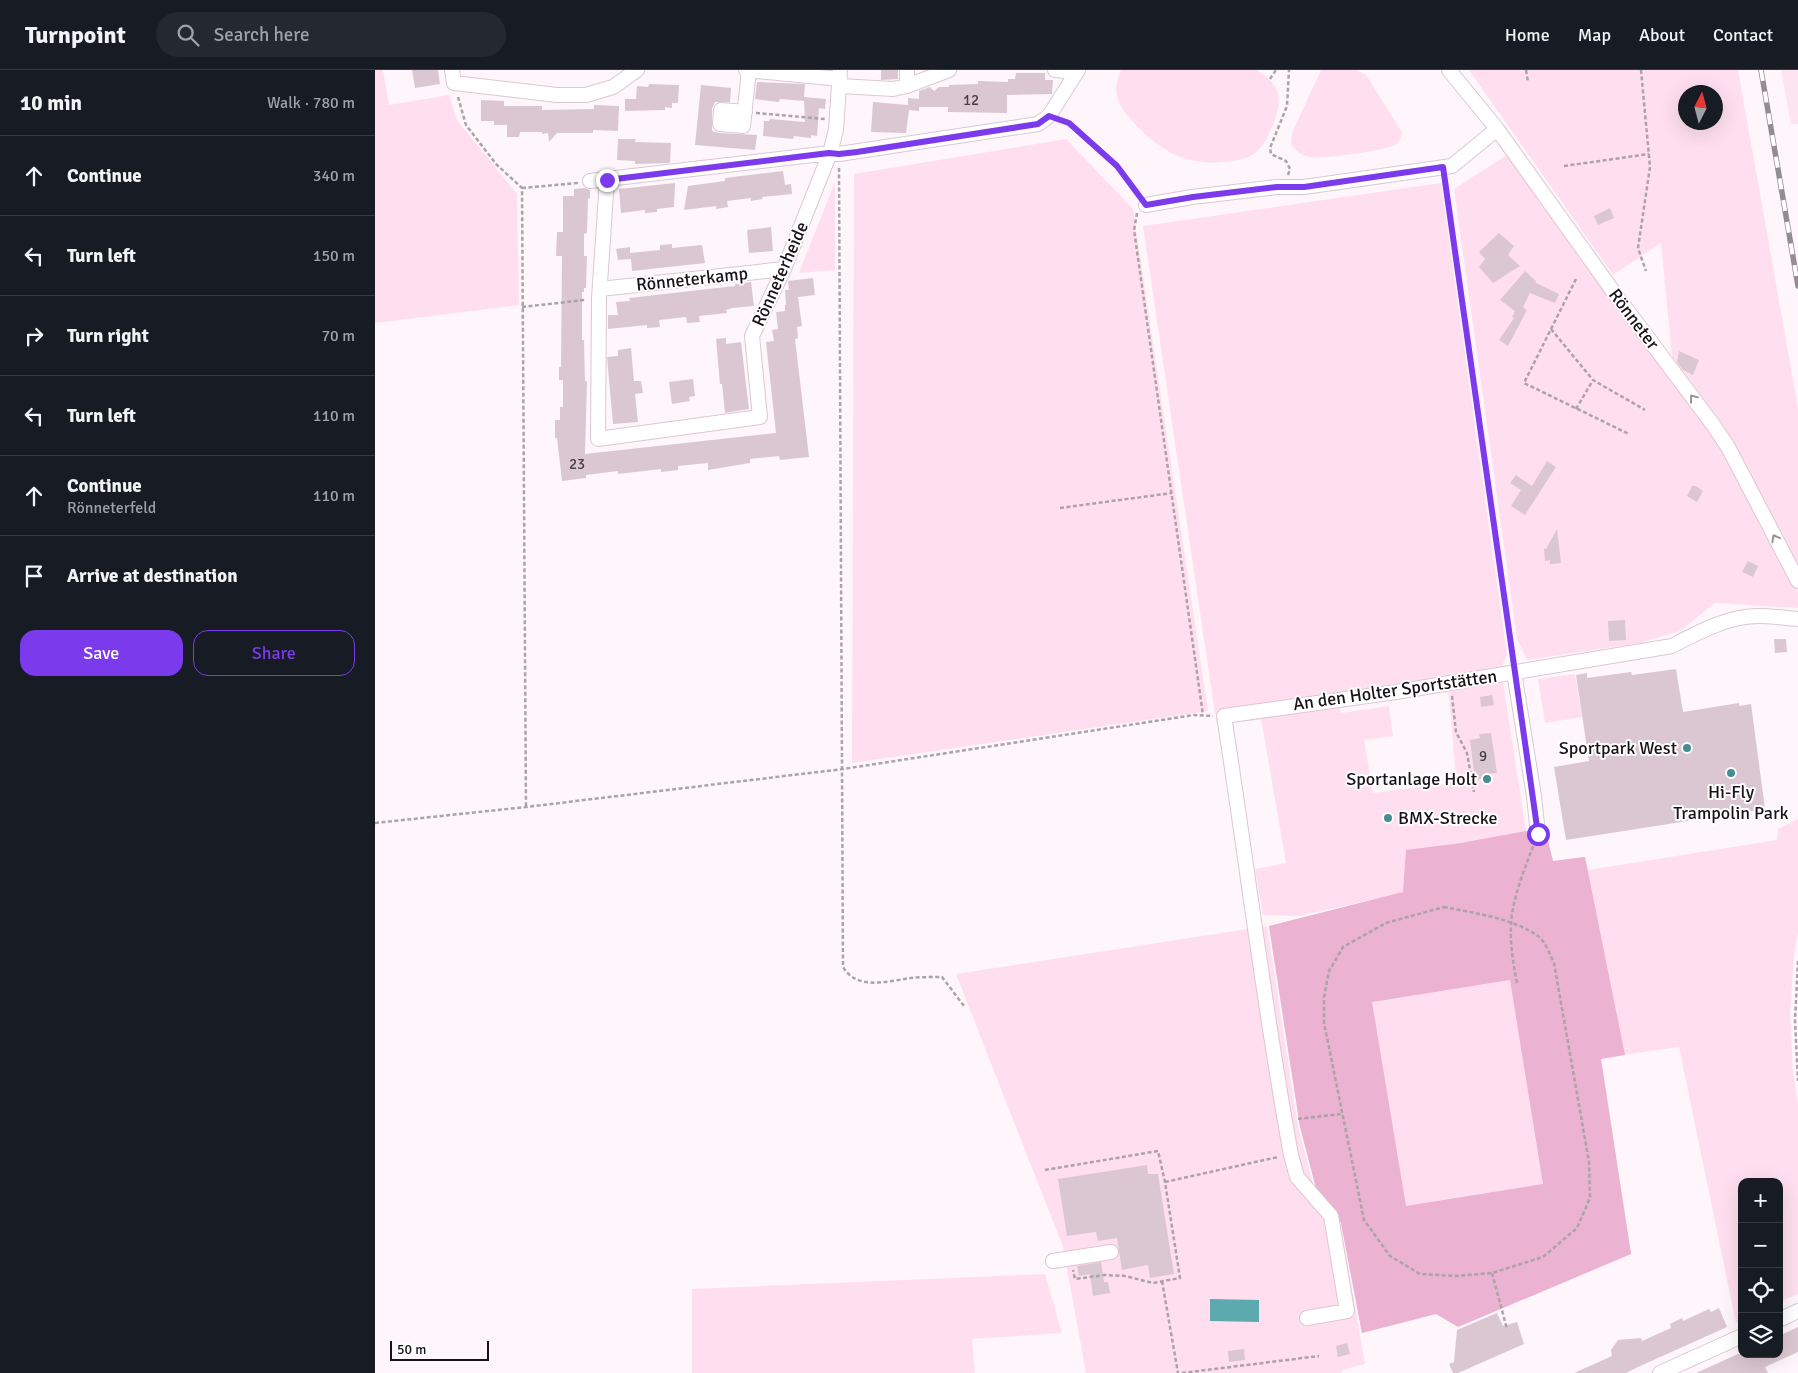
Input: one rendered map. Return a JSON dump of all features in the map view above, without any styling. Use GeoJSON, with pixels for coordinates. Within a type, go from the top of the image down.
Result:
{"type":"FeatureCollection","features":[{"type":"Feature","properties":{"kind":"street"},"geometry":{"type":"LineString","coordinates":[[453,77],[557,95],[586,96],[613,87],[637,70]]}},
{"type":"Feature","properties":{"kind":"street"},"geometry":{"type":"LineString","coordinates":[[745,112],[747,70],[840,78],[893,89],[907,86],[949,70]]}},
{"type":"Feature","properties":{"kind":"street"},"geometry":{"type":"LineString","coordinates":[[907,70],[907,86]]}},
{"type":"Feature","properties":{"kind":"street"},"geometry":{"type":"LineString","coordinates":[[1055,70],[1078,71]]}},
{"type":"Feature","properties":{"kind":"street","name":"Rönneter"},"geometry":{"type":"LineString","coordinates":[[1449,70],[1497,129],[1615,294],[1629,310],[1719,433],[1798,581]]}},
{"type":"Feature","properties":{"kind":"street"},"geometry":{"type":"LineString","coordinates":[[590,181],[834,154],[1038,124],[1049,116],[1078,71]]}},
{"type":"Feature","properties":{"kind":"street","name":"Rönneterheide"},"geometry":{"type":"LineString","coordinates":[[600,294],[598,439],[760,417],[753,336],[834,154],[840,78]]}},
{"type":"Feature","properties":{"kind":"street"},"geometry":{"type":"LineString","coordinates":[[1146,205],[1193,197],[1277,187],[1304,187],[1452,166],[1497,129]]}},
{"type":"Feature","properties":{"kind":"street"},"geometry":{"type":"LineString","coordinates":[[600,294],[607,180]]}},
{"type":"Feature","properties":{"kind":"street","name":"Rönneterkamp"},"geometry":{"type":"LineString","coordinates":[[600,294],[784,269]]}},
{"type":"Feature","properties":{"kind":"street","name":"An den Holter Sportstätten"},"geometry":{"type":"LineString","coordinates":[[1224,716],[1672,646],[1711,627],[1749,616],[1798,619]]}},
{"type":"Feature","properties":{"kind":"street"},"geometry":{"type":"LineString","coordinates":[[1514,672],[1534,796],[1538,834]]}},
{"type":"Feature","properties":{"kind":"street"},"geometry":{"type":"LineString","coordinates":[[1224,716],[1247,862],[1257,950],[1291,1155],[1297,1177],[1331,1216],[1347,1311],[1307,1318]]}},
{"type":"Feature","properties":{"kind":"street"},"geometry":{"type":"LineString","coordinates":[[1053,1261],[1111,1252]]}},
{"type":"Feature","properties":{"kind":"street"},"geometry":{"type":"LineString","coordinates":[[1783,1318],[1798,1311]]}},
{"type":"Feature","properties":{"kind":"street"},"geometry":{"type":"LineString","coordinates":[[1660,1373],[1738,1338]]}},
{"type":"Feature","properties":{"kind":"path"},"geometry":{"type":"LineString","coordinates":[[1270,79],[1275,70]]}},
{"type":"Feature","properties":{"kind":"path"},"geometry":{"type":"LineString","coordinates":[[1277,187],[1288,176],[1290,168],[1286,161],[1271,154],[1270,148],[1287,106],[1289,70]]}},
{"type":"Feature","properties":{"kind":"path"},"geometry":{"type":"LineString","coordinates":[[1526,70],[1528,82]]}},
{"type":"Feature","properties":{"kind":"path"},"geometry":{"type":"LineString","coordinates":[[1641,70],[1650,167],[1638,248],[1646,271]]}},
{"type":"Feature","properties":{"kind":"path"},"geometry":{"type":"LineString","coordinates":[[453,77],[466,125],[496,164],[522,188],[526,807]]}},
{"type":"Feature","properties":{"kind":"path"},"geometry":{"type":"LineString","coordinates":[[745,112],[837,120]]}},
{"type":"Feature","properties":{"kind":"path"},"geometry":{"type":"LineString","coordinates":[[1049,116],[1069,123],[1117,166],[1146,205],[1137,214],[1134,230],[1203,716]]}},
{"type":"Feature","properties":{"kind":"path"},"geometry":{"type":"LineString","coordinates":[[834,154],[843,769],[843,967],[848,975],[859,981],[875,983],[913,978],[942,977],[964,1006]]}},
{"type":"Feature","properties":{"kind":"path"},"geometry":{"type":"LineString","coordinates":[[1564,166],[1649,154]]}},
{"type":"Feature","properties":{"kind":"path"},"geometry":{"type":"LineString","coordinates":[[1443,167],[1514,672]]}},
{"type":"Feature","properties":{"kind":"path"},"geometry":{"type":"LineString","coordinates":[[522,188],[590,181]]}},
{"type":"Feature","properties":{"kind":"path"},"geometry":{"type":"LineString","coordinates":[[1576,278],[1524,383],[1629,434]]}},
{"type":"Feature","properties":{"kind":"path"},"geometry":{"type":"LineString","coordinates":[[522,307],[600,294]]}},
{"type":"Feature","properties":{"kind":"path"},"geometry":{"type":"LineString","coordinates":[[1551,329],[1593,380],[1645,410]]}},
{"type":"Feature","properties":{"kind":"path"},"geometry":{"type":"LineString","coordinates":[[1576,409],[1593,380]]}},
{"type":"Feature","properties":{"kind":"path"},"geometry":{"type":"LineString","coordinates":[[1060,508],[1172,493]]}},
{"type":"Feature","properties":{"kind":"path"},"geometry":{"type":"LineString","coordinates":[[1450,682],[1456,732],[1467,753],[1474,792]]}},
{"type":"Feature","properties":{"kind":"path"},"geometry":{"type":"LineString","coordinates":[[375,823],[843,769],[1194,715],[1224,716]]}},
{"type":"Feature","properties":{"kind":"path"},"geometry":{"type":"LineString","coordinates":[[1517,983],[1512,958],[1511,922],[1522,876],[1538,834]]}},
{"type":"Feature","properties":{"kind":"path"},"geometry":{"type":"LineString","coordinates":[[1443,907],[1479,913],[1511,922],[1539,937],[1554,963],[1589,1162],[1590,1198],[1577,1228],[1543,1257],[1492,1273],[1456,1276],[1420,1274],[1390,1256],[1364,1220],[1323,1023],[1324,997],[1329,971],[1343,947],[1386,923],[1443,907]]}},
{"type":"Feature","properties":{"kind":"path"},"geometry":{"type":"LineString","coordinates":[[1798,961],[1795,1021],[1798,1081]]}},
{"type":"Feature","properties":{"kind":"path"},"geometry":{"type":"LineString","coordinates":[[1285,1120],[1342,1114]]}},
{"type":"Feature","properties":{"kind":"path"},"geometry":{"type":"LineString","coordinates":[[1045,1170],[1158,1152],[1165,1182],[1180,1278],[1153,1283],[1125,1276],[1105,1275],[1075,1279],[1070,1259]]}},
{"type":"Feature","properties":{"kind":"path"},"geometry":{"type":"LineString","coordinates":[[1165,1182],[1291,1155]]}},
{"type":"Feature","properties":{"kind":"path"},"geometry":{"type":"LineString","coordinates":[[1492,1273],[1507,1329]]}},
{"type":"Feature","properties":{"kind":"path"},"geometry":{"type":"LineString","coordinates":[[1162,1281],[1180,1373],[1319,1356]]}},
{"type":"Feature","properties":{"kind":"path"},"geometry":{"type":"LineString","coordinates":[[1217,1368],[1218,1373]]}},
{"type":"Feature","properties":{"kind":"shaded area"},"geometry":{"type":"Polygon","coordinates":[[[375,70],[383,70],[389,105],[449,95],[457,120],[517,194],[519,305],[375,323],[375,70]]]}},
{"type":"Feature","properties":{"kind":"shaded area"},"geometry":{"type":"Polygon","coordinates":[[[1121,70],[1257,70],[1272,83],[1279,97],[1279,104],[1270,131],[1263,144],[1255,153],[1249,157],[1237,160],[1222,162],[1196,161],[1164,149],[1145,134],[1125,112],[1116,93],[1121,70]]]}},
{"type":"Feature","properties":{"kind":"shaded area"},"geometry":{"type":"Polygon","coordinates":[[[1321,70],[1357,70],[1366,75],[1402,132],[1398,143],[1379,150],[1327,157],[1307,156],[1295,149],[1291,145],[1292,133],[1321,70]]]}},
{"type":"Feature","properties":{"kind":"shaded area"},"geometry":{"type":"Polygon","coordinates":[[[1469,70],[1738,70],[1798,408],[1798,568],[1724,426],[1672,357],[1661,243],[1613,275],[1469,70]]]}},
{"type":"Feature","properties":{"kind":"shaded area"},"geometry":{"type":"Polygon","coordinates":[[[1781,70],[1798,70],[1798,124],[1791,124],[1781,70]]]}},
{"type":"Feature","properties":{"kind":"shaded area"},"geometry":{"type":"Polygon","coordinates":[[[1066,139],[1133,209],[1208,711],[852,763],[854,174],[1066,139]]]}},
{"type":"Feature","properties":{"kind":"shaded area"},"geometry":{"type":"Polygon","coordinates":[[[1510,153],[1722,450],[1798,592],[1798,608],[1715,603],[1680,631],[1640,643],[1527,660],[1517,639],[1454,189],[1510,153]]]}},
{"type":"Feature","properties":{"kind":"shaded area"},"geometry":{"type":"Polygon","coordinates":[[[835,182],[835,270],[799,273],[835,182]]]}},
{"type":"Feature","properties":{"kind":"shaded area","name":"Sportanlage Holt"},"geometry":{"type":"Polygon","coordinates":[[[1441,183],[1507,655],[1501,669],[1526,831],[1548,841],[1553,861],[1585,857],[1588,870],[1777,840],[1778,829],[1798,819],[1798,933],[1794,955],[1790,1013],[1793,1073],[1798,1104],[1798,1294],[1783,1300],[1783,1178],[1738,1178],[1738,1322],[1736,1323],[1679,1047],[1601,1058],[1631,1254],[1458,1327],[1436,1314],[1362,1333],[1341,1223],[1317,1192],[1300,1127],[1269,926],[1375,899],[1299,916],[1263,915],[1255,869],[1286,863],[1261,718],[1339,705],[1341,713],[1389,706],[1393,736],[1364,740],[1373,793],[1456,782],[1447,681],[1215,714],[1143,226],[1441,183]]]}},
{"type":"Feature","properties":{"kind":"shaded area"},"geometry":{"type":"Polygon","coordinates":[[[1575,674],[1582,717],[1545,723],[1538,679],[1575,674]]]}},
{"type":"Feature","properties":{"kind":"shaded area"},"geometry":{"type":"Polygon","coordinates":[[[1526,831],[1548,841],[1553,861],[1585,857],[1625,1055],[1601,1059],[1631,1254],[1458,1327],[1436,1314],[1362,1333],[1341,1223],[1317,1192],[1300,1127],[1269,926],[1403,892],[1406,850],[1461,843],[1526,831]],[[1510,980],[1372,1002],[1406,1206],[1543,1184],[1510,980]]]}},
{"type":"Feature","properties":{"kind":"shaded area"},"geometry":{"type":"Polygon","coordinates":[[[1267,926],[1298,1127],[1316,1195],[1341,1226],[1365,1364],[1342,1370],[1342,1373],[1086,1373],[1063,1247],[956,974],[1267,926]]]}},
{"type":"Feature","properties":{"kind":"shaded area"},"geometry":{"type":"Polygon","coordinates":[[[1045,1274],[1062,1333],[972,1339],[975,1373],[692,1373],[692,1289],[1045,1274]]]}},
{"type":"Feature","properties":{"kind":"water"},"geometry":{"type":"Polygon","coordinates":[[[1210,1299],[1259,1300],[1259,1322],[1210,1321],[1210,1299]]]}},
{"type":"Feature","properties":{"kind":"building"},"geometry":{"type":"Polygon","coordinates":[[[412,70],[438,70],[440,84],[415,88],[412,70]]]}},
{"type":"Feature","properties":{"kind":"building"},"geometry":{"type":"Polygon","coordinates":[[[881,70],[898,70],[898,79],[881,80],[881,70]]]}},
{"type":"Feature","properties":{"kind":"building"},"geometry":{"type":"Polygon","coordinates":[[[1016,73],[1045,73],[1045,80],[1053,80],[1052,94],[1007,95],[1007,113],[948,112],[948,107],[919,107],[919,111],[909,110],[906,133],[871,132],[873,102],[908,105],[908,98],[919,99],[919,91],[930,87],[934,91],[939,87],[949,87],[949,85],[978,84],[978,81],[1008,82],[1008,79],[1015,79],[1016,73]]]}},
{"type":"Feature","properties":{"kind":"building"},"geometry":{"type":"Polygon","coordinates":[[[757,82],[805,84],[804,97],[826,99],[825,109],[819,108],[817,136],[811,135],[811,138],[794,136],[793,139],[763,136],[764,121],[769,121],[770,119],[805,122],[804,101],[780,99],[779,102],[755,99],[757,82]]]}},
{"type":"Feature","properties":{"kind":"building"},"geometry":{"type":"Polygon","coordinates":[[[649,84],[679,85],[678,103],[672,103],[672,108],[665,107],[665,110],[625,111],[625,99],[636,99],[637,86],[648,87],[649,84]]]}},
{"type":"Feature","properties":{"kind":"building"},"geometry":{"type":"Polygon","coordinates":[[[701,85],[731,88],[730,102],[715,102],[712,109],[712,131],[757,135],[755,150],[695,145],[701,85]]]}},
{"type":"Feature","properties":{"kind":"building"},"geometry":{"type":"Polygon","coordinates":[[[481,100],[504,101],[504,106],[542,106],[542,110],[594,109],[594,105],[619,106],[618,131],[593,130],[593,133],[557,133],[549,142],[548,133],[542,134],[542,132],[520,132],[519,137],[507,137],[507,125],[494,125],[494,121],[481,121],[481,100]]]}},
{"type":"Feature","properties":{"kind":"building"},"geometry":{"type":"Polygon","coordinates":[[[618,139],[636,139],[635,142],[671,143],[670,163],[635,164],[635,161],[617,160],[618,139]]]}},
{"type":"Feature","properties":{"kind":"building"},"geometry":{"type":"Polygon","coordinates":[[[783,171],[785,185],[791,184],[792,194],[762,197],[763,199],[751,201],[751,198],[727,201],[728,207],[716,209],[716,206],[684,210],[688,186],[725,181],[725,178],[783,171]]]}},
{"type":"Feature","properties":{"kind":"building"},"geometry":{"type":"Polygon","coordinates":[[[675,183],[674,207],[657,209],[657,212],[645,213],[645,210],[621,213],[619,189],[675,183]]]}},
{"type":"Feature","properties":{"kind":"building"},"geometry":{"type":"Polygon","coordinates":[[[585,188],[590,190],[590,198],[588,199],[587,233],[584,234],[584,256],[587,256],[586,288],[582,292],[582,340],[584,340],[585,382],[587,380],[585,454],[776,433],[766,342],[774,341],[772,330],[778,329],[776,312],[785,311],[785,290],[789,290],[788,281],[813,278],[815,295],[798,297],[802,326],[797,327],[798,338],[795,339],[809,457],[780,460],[779,456],[750,459],[750,463],[708,470],[708,463],[678,466],[678,470],[661,472],[661,469],[618,474],[618,471],[586,475],[586,478],[562,481],[557,438],[555,438],[555,420],[560,420],[560,407],[563,407],[563,380],[559,380],[559,367],[561,367],[562,256],[556,256],[557,232],[563,232],[563,196],[574,196],[574,189],[585,188]]]}},
{"type":"Feature","properties":{"kind":"building"},"geometry":{"type":"Polygon","coordinates":[[[1610,208],[1614,218],[1598,225],[1594,216],[1610,208]]]}},
{"type":"Feature","properties":{"kind":"building"},"geometry":{"type":"Polygon","coordinates":[[[771,227],[773,251],[749,253],[747,230],[771,227]]]}},
{"type":"Feature","properties":{"kind":"building"},"geometry":{"type":"Polygon","coordinates":[[[1499,233],[1514,246],[1508,255],[1520,266],[1493,283],[1479,267],[1485,259],[1479,252],[1499,233]]]}},
{"type":"Feature","properties":{"kind":"building"},"geometry":{"type":"Polygon","coordinates":[[[672,244],[672,248],[702,245],[705,263],[632,271],[631,259],[618,260],[616,249],[630,247],[630,253],[660,250],[660,245],[672,244]]]}},
{"type":"Feature","properties":{"kind":"building"},"geometry":{"type":"Polygon","coordinates":[[[1525,271],[1536,283],[1559,294],[1555,303],[1530,293],[1523,307],[1527,310],[1508,346],[1499,340],[1514,318],[1512,317],[1515,311],[1500,300],[1525,271]]]}},
{"type":"Feature","properties":{"kind":"building"},"geometry":{"type":"Polygon","coordinates":[[[751,282],[754,306],[732,308],[726,310],[727,313],[699,316],[700,322],[687,323],[686,317],[659,320],[660,327],[647,328],[647,325],[608,329],[608,315],[618,315],[616,302],[630,301],[629,298],[735,286],[735,284],[751,282]]]}},
{"type":"Feature","properties":{"kind":"building"},"geometry":{"type":"Polygon","coordinates":[[[726,338],[726,344],[741,342],[749,409],[725,413],[716,339],[726,338]]]}},
{"type":"Feature","properties":{"kind":"building"},"geometry":{"type":"Polygon","coordinates":[[[631,348],[634,381],[641,381],[643,393],[635,394],[638,422],[613,424],[607,357],[618,356],[618,350],[631,348]]]}},
{"type":"Feature","properties":{"kind":"building"},"geometry":{"type":"Polygon","coordinates":[[[1679,351],[1699,360],[1693,375],[1683,370],[1677,362],[1679,351]]]}},
{"type":"Feature","properties":{"kind":"building"},"geometry":{"type":"Polygon","coordinates":[[[693,379],[695,396],[689,397],[690,401],[672,404],[669,382],[693,379]]]}},
{"type":"Feature","properties":{"kind":"building"},"geometry":{"type":"Polygon","coordinates":[[[1547,461],[1556,467],[1525,515],[1511,506],[1521,490],[1510,483],[1516,475],[1532,486],[1547,461]]]}},
{"type":"Feature","properties":{"kind":"building"},"geometry":{"type":"Polygon","coordinates":[[[1692,486],[1696,486],[1703,491],[1697,502],[1687,496],[1692,486]]]}},
{"type":"Feature","properties":{"kind":"building"},"geometry":{"type":"Polygon","coordinates":[[[1557,529],[1561,563],[1550,564],[1550,560],[1545,561],[1544,549],[1546,549],[1557,529]]]}},
{"type":"Feature","properties":{"kind":"building"},"geometry":{"type":"Polygon","coordinates":[[[1748,561],[1758,566],[1753,577],[1742,572],[1748,561]]]}},
{"type":"Feature","properties":{"kind":"building"},"geometry":{"type":"Polygon","coordinates":[[[1625,620],[1626,640],[1609,641],[1608,621],[1625,620]]]}},
{"type":"Feature","properties":{"kind":"building"},"geometry":{"type":"Polygon","coordinates":[[[1774,639],[1786,639],[1787,652],[1775,653],[1774,639]]]}},
{"type":"Feature","properties":{"kind":"building","name":"Sportpark West"},"geometry":{"type":"Polygon","coordinates":[[[1676,669],[1683,712],[1739,703],[1739,706],[1751,704],[1765,809],[1566,840],[1554,767],[1589,761],[1576,675],[1587,673],[1587,678],[1631,672],[1632,675],[1676,669]]]}},
{"type":"Feature","properties":{"kind":"building"},"geometry":{"type":"Polygon","coordinates":[[[1492,695],[1494,705],[1481,707],[1480,697],[1492,695]]]}},
{"type":"Feature","properties":{"kind":"building"},"geometry":{"type":"Polygon","coordinates":[[[1491,733],[1497,773],[1485,774],[1485,778],[1475,780],[1470,740],[1480,738],[1479,734],[1491,733]]]}},
{"type":"Feature","properties":{"kind":"building"},"geometry":{"type":"Polygon","coordinates":[[[1147,1165],[1148,1174],[1158,1174],[1174,1274],[1150,1278],[1148,1265],[1122,1270],[1117,1238],[1098,1241],[1096,1232],[1067,1236],[1058,1179],[1147,1165]]]}},
{"type":"Feature","properties":{"kind":"building"},"geometry":{"type":"Polygon","coordinates":[[[1101,1262],[1104,1282],[1108,1282],[1110,1293],[1093,1296],[1090,1274],[1079,1276],[1077,1266],[1101,1262]]]}},
{"type":"Feature","properties":{"kind":"building"},"geometry":{"type":"Polygon","coordinates":[[[1719,1308],[1727,1327],[1626,1373],[1574,1373],[1612,1356],[1611,1350],[1618,1340],[1641,1338],[1642,1341],[1671,1328],[1670,1324],[1682,1318],[1683,1321],[1709,1309],[1711,1312],[1719,1308]]]}},
{"type":"Feature","properties":{"kind":"building"},"geometry":{"type":"Polygon","coordinates":[[[1497,1313],[1503,1326],[1517,1322],[1524,1344],[1458,1373],[1453,1373],[1449,1364],[1454,1362],[1457,1330],[1497,1313]]]}},
{"type":"Feature","properties":{"kind":"building"},"geometry":{"type":"Polygon","coordinates":[[[1798,1327],[1798,1352],[1765,1367],[1768,1373],[1696,1373],[1738,1354],[1738,1358],[1783,1358],[1783,1334],[1798,1327]]]}},
{"type":"Feature","properties":{"kind":"building"},"geometry":{"type":"Polygon","coordinates":[[[1347,1343],[1350,1354],[1338,1357],[1336,1346],[1347,1343]]]}},
{"type":"Feature","properties":{"kind":"building"},"geometry":{"type":"Polygon","coordinates":[[[1244,1349],[1245,1360],[1229,1362],[1228,1351],[1244,1349]]]}},
{"type":"Feature","properties":{"kind":"railway"},"geometry":{"type":"LineString","coordinates":[[1761,70],[1798,286]]}},
{"type":"Feature","properties":{"kind":"place","name":"Sportpark West"},"geometry":{"type":"Point","coordinates":[1687,748]}},
{"type":"Feature","properties":{"kind":"place","name":"Hi-Fly Trampolin Park"},"geometry":{"type":"Point","coordinates":[1731,773]}},
{"type":"Feature","properties":{"kind":"place","name":"Sportanlage Holt"},"geometry":{"type":"Point","coordinates":[1487,779]}},
{"type":"Feature","properties":{"kind":"place","name":"BMX-Strecke"},"geometry":{"type":"Point","coordinates":[1388,818]}},
{"type":"Feature","properties":{"kind":"route"},"geometry":{"type":"LineString","coordinates":[[607,180],[829,153],[857,152],[1038,124],[1049,116],[1069,123],[1117,166],[1146,205],[1193,197],[1277,187],[1304,187],[1443,167],[1538,834]]}}]}
